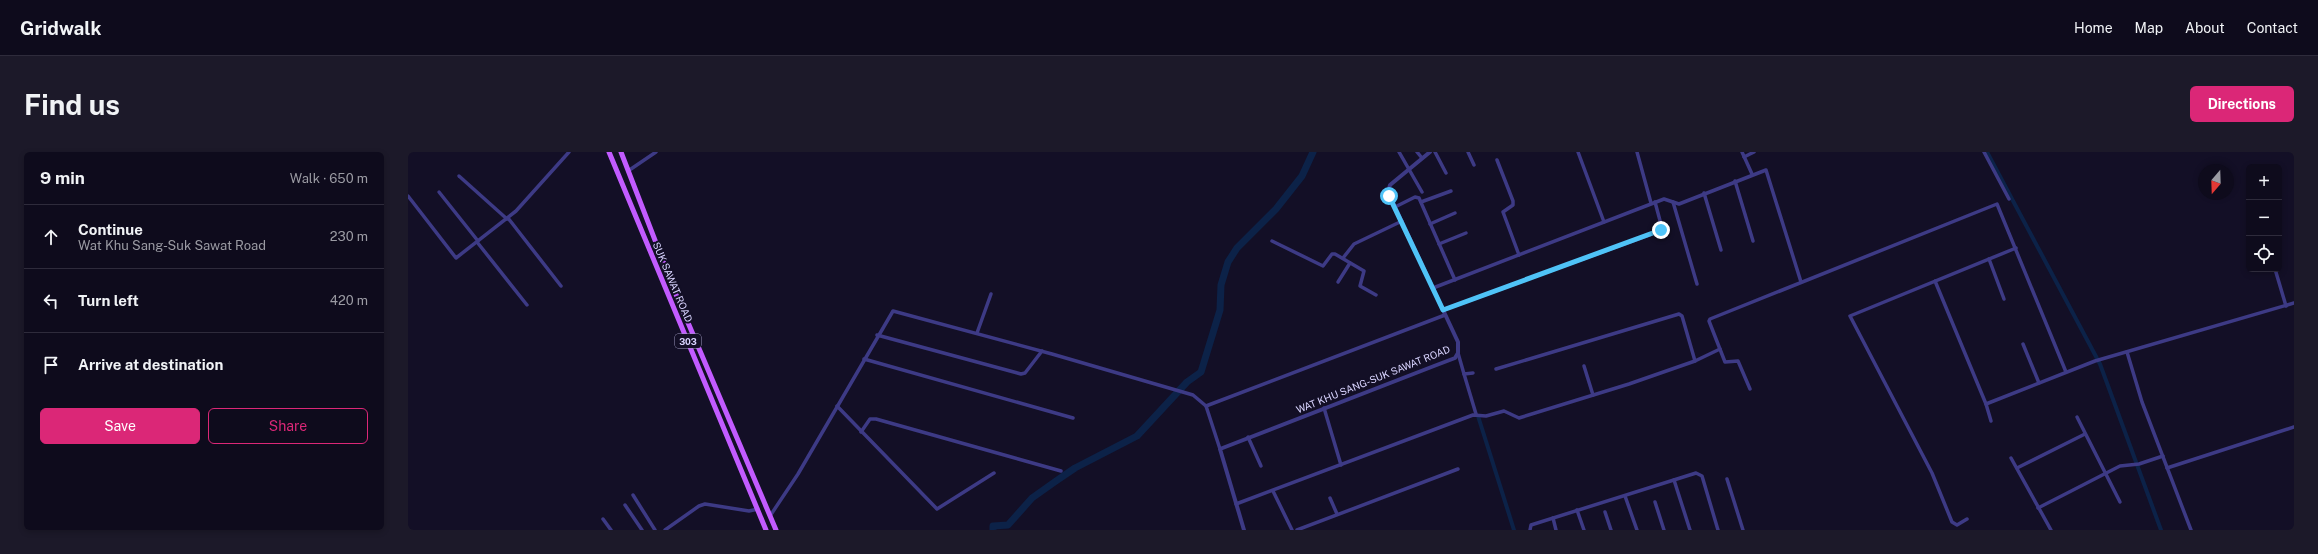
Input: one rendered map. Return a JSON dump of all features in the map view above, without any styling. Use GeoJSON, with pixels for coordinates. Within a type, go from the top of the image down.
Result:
{"type":"FeatureCollection","features":[{"type":"Feature","properties":{"kind":"main road","name":"SUK SAWAT ROAD"},"geometry":{"type":"LineString","coordinates":[[609,152],[766,530]]}},
{"type":"Feature","properties":{"kind":"main road","name":"SUK SAWAT ROAD"},"geometry":{"type":"LineString","coordinates":[[621,152],[675,292],[776,530]]}},
{"type":"Feature","properties":{"kind":"street"},"geometry":{"type":"LineString","coordinates":[[408,196],[456,258],[508,219],[524,204],[569,152]]}},
{"type":"Feature","properties":{"kind":"street"},"geometry":{"type":"LineString","coordinates":[[628,172],[656,152]]}},
{"type":"Feature","properties":{"kind":"street"},"geometry":{"type":"LineString","coordinates":[[1399,152],[1410,168],[1422,192]]}},
{"type":"Feature","properties":{"kind":"street"},"geometry":{"type":"LineString","coordinates":[[1417,152],[1422,158]]}},
{"type":"Feature","properties":{"kind":"street","name":"WAT KHU SANG-SUK SAWAT ROAD"},"geometry":{"type":"LineString","coordinates":[[1220,449],[1455,358],[1458,353],[1458,342],[1388,192],[1389,187],[1430,152]]}},
{"type":"Feature","properties":{"kind":"street"},"geometry":{"type":"LineString","coordinates":[[1435,152],[1446,173]]}},
{"type":"Feature","properties":{"kind":"street"},"geometry":{"type":"LineString","coordinates":[[1468,152],[1474,165]]}},
{"type":"Feature","properties":{"kind":"street"},"geometry":{"type":"LineString","coordinates":[[1578,152],[1604,222]]}},
{"type":"Feature","properties":{"kind":"street"},"geometry":{"type":"LineString","coordinates":[[1443,310],[1660,231],[1662,228],[1637,152]]}},
{"type":"Feature","properties":{"kind":"street"},"geometry":{"type":"LineString","coordinates":[[1742,152],[1752,174]]}},
{"type":"Feature","properties":{"kind":"street"},"geometry":{"type":"LineString","coordinates":[[1744,157],[1754,152]]}},
{"type":"Feature","properties":{"kind":"street"},"geometry":{"type":"LineString","coordinates":[[1984,152],[2009,199]]}},
{"type":"Feature","properties":{"kind":"street"},"geometry":{"type":"LineString","coordinates":[[1497,160],[1513,201],[1513,205],[1503,212],[1519,255]]}},
{"type":"Feature","properties":{"kind":"street"},"geometry":{"type":"LineString","coordinates":[[1433,288],[1653,203],[1667,199],[1679,204],[1752,174],[1766,170],[1801,282]]}},
{"type":"Feature","properties":{"kind":"street"},"geometry":{"type":"LineString","coordinates":[[459,176],[508,219],[561,286]]}},
{"type":"Feature","properties":{"kind":"street"},"geometry":{"type":"LineString","coordinates":[[1735,181],[1753,241]]}},
{"type":"Feature","properties":{"kind":"street"},"geometry":{"type":"LineString","coordinates":[[1421,202],[1452,191]]}},
{"type":"Feature","properties":{"kind":"street"},"geometry":{"type":"LineString","coordinates":[[439,192],[527,305]]}},
{"type":"Feature","properties":{"kind":"street"},"geometry":{"type":"LineString","coordinates":[[1704,193],[1721,250]]}},
{"type":"Feature","properties":{"kind":"street"},"geometry":{"type":"LineString","coordinates":[[1395,207],[1416,196],[1421,202],[1455,280]]}},
{"type":"Feature","properties":{"kind":"street"},"geometry":{"type":"LineString","coordinates":[[1673,202],[1697,284]]}},
{"type":"Feature","properties":{"kind":"street"},"geometry":{"type":"LineString","coordinates":[[1750,389],[1738,362],[1736,360],[1726,363],[1709,322],[1710,319],[1998,204],[2066,372]]}},
{"type":"Feature","properties":{"kind":"street"},"geometry":{"type":"LineString","coordinates":[[1430,224],[1455,213]]}},
{"type":"Feature","properties":{"kind":"street"},"geometry":{"type":"LineString","coordinates":[[1343,258],[1354,244],[1402,221]]}},
{"type":"Feature","properties":{"kind":"street"},"geometry":{"type":"LineString","coordinates":[[1439,244],[1466,233]]}},
{"type":"Feature","properties":{"kind":"street"},"geometry":{"type":"LineString","coordinates":[[1272,241],[1323,266],[1332,254],[1343,258],[1365,272],[1360,286],[1376,295]]}},
{"type":"Feature","properties":{"kind":"street"},"geometry":{"type":"LineString","coordinates":[[1967,519],[1957,525],[1952,522],[1932,473],[1850,318],[1852,314],[2016,248]]}},
{"type":"Feature","properties":{"kind":"street"},"geometry":{"type":"LineString","coordinates":[[1989,258],[2004,299]]}},
{"type":"Feature","properties":{"kind":"street"},"geometry":{"type":"LineString","coordinates":[[1338,282],[1350,263]]}},
{"type":"Feature","properties":{"kind":"street"},"geometry":{"type":"LineString","coordinates":[[2276,272],[2286,306]]}},
{"type":"Feature","properties":{"kind":"street"},"geometry":{"type":"LineString","coordinates":[[1935,281],[1986,404],[1991,421]]}},
{"type":"Feature","properties":{"kind":"street"},"geometry":{"type":"LineString","coordinates":[[976,333],[991,294]]}},
{"type":"Feature","properties":{"kind":"street"},"geometry":{"type":"LineString","coordinates":[[1986,404],[2095,361],[2294,303]]}},
{"type":"Feature","properties":{"kind":"street"},"geometry":{"type":"LineString","coordinates":[[770,516],[837,406],[877,335],[893,311],[1042,351],[1173,389],[1198,399],[1206,406],[1244,530]]}},
{"type":"Feature","properties":{"kind":"street"},"geometry":{"type":"LineString","coordinates":[[1496,369],[1679,314],[1682,316],[1695,361]]}},
{"type":"Feature","properties":{"kind":"street"},"geometry":{"type":"LineString","coordinates":[[1206,406],[1445,315]]}},
{"type":"Feature","properties":{"kind":"street"},"geometry":{"type":"LineString","coordinates":[[877,335],[1021,374],[1025,373],[1042,351]]}},
{"type":"Feature","properties":{"kind":"street"},"geometry":{"type":"LineString","coordinates":[[2023,344],[2038,383]]}},
{"type":"Feature","properties":{"kind":"street"},"geometry":{"type":"LineString","coordinates":[[1236,504],[1476,414],[1484,416],[1504,411],[1519,418],[1695,361],[1720,349]]}},
{"type":"Feature","properties":{"kind":"street"},"geometry":{"type":"LineString","coordinates":[[2127,352],[2167,468],[2191,530]]}},
{"type":"Feature","properties":{"kind":"street"},"geometry":{"type":"LineString","coordinates":[[1458,353],[1476,414]]}},
{"type":"Feature","properties":{"kind":"street"},"geometry":{"type":"LineString","coordinates":[[864,359],[1073,418]]}},
{"type":"Feature","properties":{"kind":"street"},"geometry":{"type":"LineString","coordinates":[[1584,366],[1593,395]]}},
{"type":"Feature","properties":{"kind":"street"},"geometry":{"type":"LineString","coordinates":[[1464,374],[1473,373]]}},
{"type":"Feature","properties":{"kind":"street"},"geometry":{"type":"LineString","coordinates":[[837,406],[937,509],[994,473]]}},
{"type":"Feature","properties":{"kind":"street"},"geometry":{"type":"LineString","coordinates":[[1324,408],[1341,465]]}},
{"type":"Feature","properties":{"kind":"street"},"geometry":{"type":"LineString","coordinates":[[2077,417],[2120,502]]}},
{"type":"Feature","properties":{"kind":"street"},"geometry":{"type":"LineString","coordinates":[[861,432],[870,419],[876,419],[1061,471]]}},
{"type":"Feature","properties":{"kind":"street"},"geometry":{"type":"LineString","coordinates":[[2167,468],[2294,427]]}},
{"type":"Feature","properties":{"kind":"street"},"geometry":{"type":"LineString","coordinates":[[2017,468],[2085,434]]}},
{"type":"Feature","properties":{"kind":"street"},"geometry":{"type":"LineString","coordinates":[[1248,437],[1261,466]]}},
{"type":"Feature","properties":{"kind":"street"},"geometry":{"type":"LineString","coordinates":[[2038,508],[2122,465],[2139,464],[2163,456]]}},
{"type":"Feature","properties":{"kind":"street"},"geometry":{"type":"LineString","coordinates":[[2011,458],[2050,530]]}},
{"type":"Feature","properties":{"kind":"street"},"geometry":{"type":"LineString","coordinates":[[1297,530],[1458,469]]}},
{"type":"Feature","properties":{"kind":"street"},"geometry":{"type":"LineString","coordinates":[[1530,530],[1532,525],[1577,510],[1693,474],[1700,474],[1718,530]]}},
{"type":"Feature","properties":{"kind":"street"},"geometry":{"type":"LineString","coordinates":[[1727,479],[1743,530]]}},
{"type":"Feature","properties":{"kind":"street"},"geometry":{"type":"LineString","coordinates":[[1674,480],[1690,530]]}},
{"type":"Feature","properties":{"kind":"street"},"geometry":{"type":"LineString","coordinates":[[1274,491],[1292,530]]}},
{"type":"Feature","properties":{"kind":"street"},"geometry":{"type":"LineString","coordinates":[[633,495],[655,530]]}},
{"type":"Feature","properties":{"kind":"street"},"geometry":{"type":"LineString","coordinates":[[1625,496],[1637,530]]}},
{"type":"Feature","properties":{"kind":"street"},"geometry":{"type":"LineString","coordinates":[[1330,498],[1337,514]]}},
{"type":"Feature","properties":{"kind":"street"},"geometry":{"type":"LineString","coordinates":[[1656,502],[1664,530]]}},
{"type":"Feature","properties":{"kind":"street"},"geometry":{"type":"LineString","coordinates":[[665,530],[699,506],[705,504],[749,511],[758,509]]}},
{"type":"Feature","properties":{"kind":"street"},"geometry":{"type":"LineString","coordinates":[[625,505],[642,530]]}},
{"type":"Feature","properties":{"kind":"street"},"geometry":{"type":"LineString","coordinates":[[1577,510],[1584,530]]}},
{"type":"Feature","properties":{"kind":"street"},"geometry":{"type":"LineString","coordinates":[[1605,512],[1611,530]]}},
{"type":"Feature","properties":{"kind":"street"},"geometry":{"type":"LineString","coordinates":[[1553,518],[1556,530]]}},
{"type":"Feature","properties":{"kind":"street"},"geometry":{"type":"LineString","coordinates":[[603,519],[611,530]]}},
{"type":"Feature","properties":{"kind":"waterway"},"geometry":{"type":"LineString","coordinates":[[993,530],[993,526],[1008,525],[1032,498],[1075,468],[1137,436],[1187,382],[1201,372],[1220,310],[1221,285],[1228,262],[1237,248],[1276,209],[1302,176],[1313,152]]}},
{"type":"Feature","properties":{"kind":"waterway"},"geometry":{"type":"LineString","coordinates":[[1987,152],[2100,364],[2161,530]]}},
{"type":"Feature","properties":{"kind":"waterway"},"geometry":{"type":"LineString","coordinates":[[1478,416],[1514,530]]}},
{"type":"Feature","properties":{"kind":"route"},"geometry":{"type":"LineString","coordinates":[[1389,196],[1443,310],[1661,230]]}}]}
